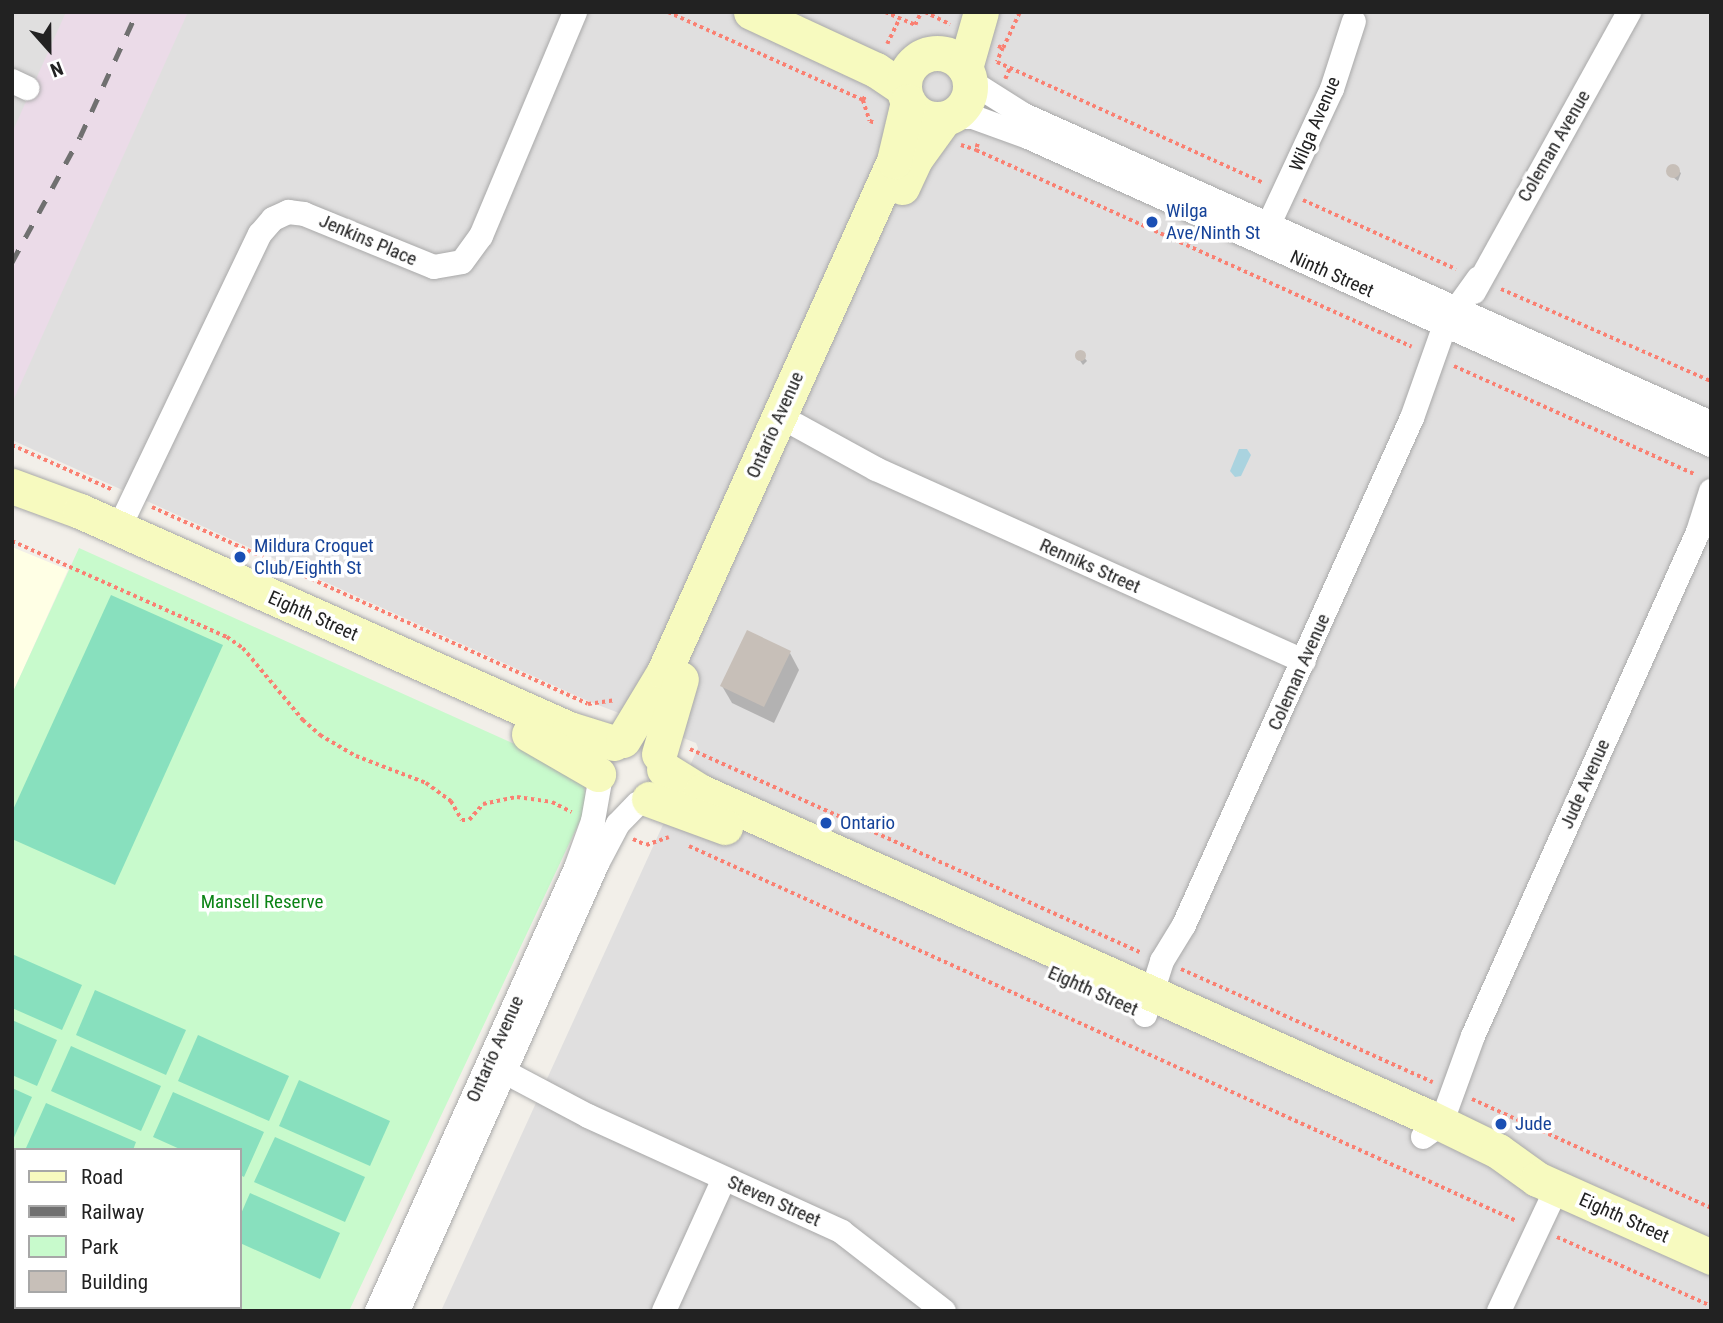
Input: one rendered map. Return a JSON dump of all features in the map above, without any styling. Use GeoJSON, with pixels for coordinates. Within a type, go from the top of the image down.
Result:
{"type":"FeatureCollection","features":[{"type":"Feature","properties":{"kind":"street","name":"Jenkins Place"},"geometry":{"type":"LineString","coordinates":[[131,516],[252,246],[273,219],[288,212],[304,214],[434,267],[450,267],[472,251],[572,24],[584,12]]}},
{"type":"Feature","properties":{"kind":"street"},"geometry":{"type":"LineString","coordinates":[[751,12],[876,70],[906,95],[923,116],[946,118]]}},
{"type":"Feature","properties":{"kind":"street","name":"Ninth Street"},"geometry":{"type":"LineString","coordinates":[[794,12],[859,41],[967,78],[1269,224],[1456,320],[1711,423]]}},
{"type":"Feature","properties":{"kind":"street"},"geometry":{"type":"LineString","coordinates":[[959,12],[967,78]]}},
{"type":"Feature","properties":{"kind":"street"},"geometry":{"type":"LineString","coordinates":[[967,78],[981,12]]}},
{"type":"Feature","properties":{"kind":"street","name":"Coleman Avenue"},"geometry":{"type":"LineString","coordinates":[[1158,986],[1456,320],[1488,283],[1629,12]]}},
{"type":"Feature","properties":{"kind":"street","name":"Wilga Avenue"},"geometry":{"type":"LineString","coordinates":[[1269,224],[1332,89],[1354,21]]}},
{"type":"Feature","properties":{"kind":"street","name":"Ontario Avenue"},"geometry":{"type":"LineString","coordinates":[[398,1311],[604,826],[652,781],[681,679],[915,159],[946,118],[966,103],[967,78],[908,72],[894,161],[644,711],[619,741]]}},
{"type":"Feature","properties":{"kind":"street","name":"Ninth Street"},"geometry":{"type":"LineString","coordinates":[[967,78],[1711,445]]}},
{"type":"Feature","properties":{"kind":"street","name":"Renniks Street"},"geometry":{"type":"LineString","coordinates":[[792,432],[1304,662]]}},
{"type":"Feature","properties":{"kind":"street","name":"Jude Avenue"},"geometry":{"type":"LineString","coordinates":[[1698,533],[1705,484]]}},
{"type":"Feature","properties":{"kind":"street","name":"Eighth Street"},"geometry":{"type":"LineString","coordinates":[[12,486],[131,516],[558,724],[619,741]]}},
{"type":"Feature","properties":{"kind":"street","name":"Eighth Street"},"geometry":{"type":"LineString","coordinates":[[12,500],[533,736],[599,778]]}},
{"type":"Feature","properties":{"kind":"street","name":"Jude Avenue"},"geometry":{"type":"LineString","coordinates":[[1437,1111],[1698,533],[1711,512]]}},
{"type":"Feature","properties":{"kind":"street"},"geometry":{"type":"LineString","coordinates":[[619,741],[643,741],[652,781],[619,802],[599,778],[601,757],[619,741]]}},
{"type":"Feature","properties":{"kind":"street","name":"Ontario Avenue"},"geometry":{"type":"LineString","coordinates":[[599,778],[604,826]]}},
{"type":"Feature","properties":{"kind":"street","name":"Eighth Street"},"geometry":{"type":"LineString","coordinates":[[652,781],[701,792],[1158,986],[1437,1111],[1547,1184],[1711,1256]]}},
{"type":"Feature","properties":{"kind":"street","name":"Ontario Avenue"},"geometry":{"type":"LineString","coordinates":[[377,1311],[496,1075]]}},
{"type":"Feature","properties":{"kind":"street","name":"Steven Street"},"geometry":{"type":"LineString","coordinates":[[496,1075],[842,1233],[944,1311]]}},
{"type":"Feature","properties":{"kind":"street"},"geometry":{"type":"LineString","coordinates":[[664,1311],[724,1179]]}},
{"type":"Feature","properties":{"kind":"street"},"geometry":{"type":"LineString","coordinates":[[1500,1311],[1536,1229],[1547,1184]]}},
{"type":"Feature","properties":{"kind":"path"},"geometry":{"type":"LineString","coordinates":[[885,12],[915,25],[921,12]]}},
{"type":"Feature","properties":{"kind":"path"},"geometry":{"type":"LineString","coordinates":[[1003,48],[1020,12]]}},
{"type":"Feature","properties":{"kind":"path"},"geometry":{"type":"LineString","coordinates":[[967,78],[1010,68],[1711,381]]}},
{"type":"Feature","properties":{"kind":"path"},"geometry":{"type":"LineString","coordinates":[[967,78],[1010,68]]}},
{"type":"Feature","properties":{"kind":"path"},"geometry":{"type":"LineString","coordinates":[[967,78],[976,150],[1439,359],[1705,484]]}},
{"type":"Feature","properties":{"kind":"path"},"geometry":{"type":"LineString","coordinates":[[12,445],[131,516],[588,704],[617,700],[644,711]]}},
{"type":"Feature","properties":{"kind":"path"},"geometry":{"type":"LineString","coordinates":[[12,541],[227,637],[243,648],[320,735],[356,756],[426,783],[443,794],[462,820],[469,820],[483,804],[517,797],[552,802],[646,845],[669,837],[1711,1306]]}},
{"type":"Feature","properties":{"kind":"path"},"geometry":{"type":"LineString","coordinates":[[693,742],[690,749],[1158,986],[1437,1111],[1711,1208]]}},
{"type":"Feature","properties":{"kind":"shaded area"},"geometry":{"type":"Polygon","coordinates":[[[12,12],[1711,12],[1711,1311],[441,1311],[698,748],[696,743],[588,701],[12,440],[12,12]]]}},
{"type":"Feature","properties":{"kind":"shaded area"},"geometry":{"type":"Polygon","coordinates":[[[66,12],[188,12],[12,403],[12,133],[66,12]]]}},
{"type":"Feature","properties":{"kind":"shaded area"},"geometry":{"type":"Polygon","coordinates":[[[12,547],[68,570],[12,694],[12,547]]]}},
{"type":"Feature","properties":{"kind":"green space","name":"Mansell Reserve"},"geometry":{"type":"Polygon","coordinates":[[[79,548],[570,769],[584,781],[586,808],[349,1311],[12,1309],[12,694],[79,548]]]}},
{"type":"Feature","properties":{"kind":"green space"},"geometry":{"type":"Polygon","coordinates":[[[111,595],[223,645],[115,885],[12,839],[12,812],[111,595]]]}},
{"type":"Feature","properties":{"kind":"green space"},"geometry":{"type":"Polygon","coordinates":[[[12,954],[82,985],[62,1030],[12,1008],[12,954]]]}},
{"type":"Feature","properties":{"kind":"green space"},"geometry":{"type":"Polygon","coordinates":[[[95,990],[186,1030],[166,1075],[76,1035],[95,990]]]}},
{"type":"Feature","properties":{"kind":"green space"},"geometry":{"type":"Polygon","coordinates":[[[12,1020],[57,1040],[37,1086],[12,1075],[12,1020]]]}},
{"type":"Feature","properties":{"kind":"green space"},"geometry":{"type":"Polygon","coordinates":[[[198,1035],[289,1076],[269,1121],[178,1081],[198,1035]]]}},
{"type":"Feature","properties":{"kind":"green space"},"geometry":{"type":"Polygon","coordinates":[[[71,1046],[161,1086],[141,1131],[51,1091],[71,1046]]]}},
{"type":"Feature","properties":{"kind":"green space"},"geometry":{"type":"Polygon","coordinates":[[[299,1080],[390,1121],[370,1166],[279,1126],[299,1080]]]}},
{"type":"Feature","properties":{"kind":"green space"},"geometry":{"type":"Polygon","coordinates":[[[12,1088],[32,1097],[12,1142],[12,1088]]]}},
{"type":"Feature","properties":{"kind":"green space"},"geometry":{"type":"Polygon","coordinates":[[[173,1092],[264,1132],[244,1177],[242,1148],[178,1148],[153,1137],[173,1092]]]}},
{"type":"Feature","properties":{"kind":"green space"},"geometry":{"type":"Polygon","coordinates":[[[46,1103],[136,1142],[134,1148],[26,1148],[46,1103]]]}},
{"type":"Feature","properties":{"kind":"green space"},"geometry":{"type":"Polygon","coordinates":[[[275,1137],[365,1177],[345,1222],[254,1182],[275,1137]]]}},
{"type":"Feature","properties":{"kind":"green space"},"geometry":{"type":"Polygon","coordinates":[[[250,1193],[340,1233],[320,1279],[242,1244],[242,1211],[250,1193]]]}},
{"type":"Feature","properties":{"kind":"water"},"geometry":{"type":"Polygon","coordinates":[[[1239,449],[1247,449],[1251,455],[1241,476],[1235,477],[1230,471],[1239,449]]]}},
{"type":"Feature","properties":{"kind":"building"},"geometry":{"type":"Polygon","coordinates":[[[1670,164],[1676,164],[1680,171],[1676,178],[1670,178],[1666,174],[1666,168],[1670,164]]]}},
{"type":"Feature","properties":{"kind":"building"},"geometry":{"type":"Polygon","coordinates":[[[1080,350],[1084,351],[1084,359],[1080,360],[1076,359],[1075,355],[1076,351],[1080,350]]]}},
{"type":"Feature","properties":{"kind":"building"},"geometry":{"type":"Polygon","coordinates":[[[747,630],[791,651],[764,707],[720,686],[747,630]]]}},
{"type":"Feature","properties":{"kind":"railway"},"geometry":{"type":"LineString","coordinates":[[12,262],[80,137],[137,12]]}},
{"type":"Feature","properties":{"kind":"place","name":"Wilga Ave/Ninth St"},"geometry":{"type":"Point","coordinates":[1152,222]}},
{"type":"Feature","properties":{"kind":"place","name":"Mildura Croquet Club/Eighth St"},"geometry":{"type":"Point","coordinates":[240,557]}},
{"type":"Feature","properties":{"kind":"place","name":"Ontario"},"geometry":{"type":"Point","coordinates":[826,823]}},
{"type":"Feature","properties":{"kind":"place","name":"Jude"},"geometry":{"type":"Point","coordinates":[1501,1124]}}]}
